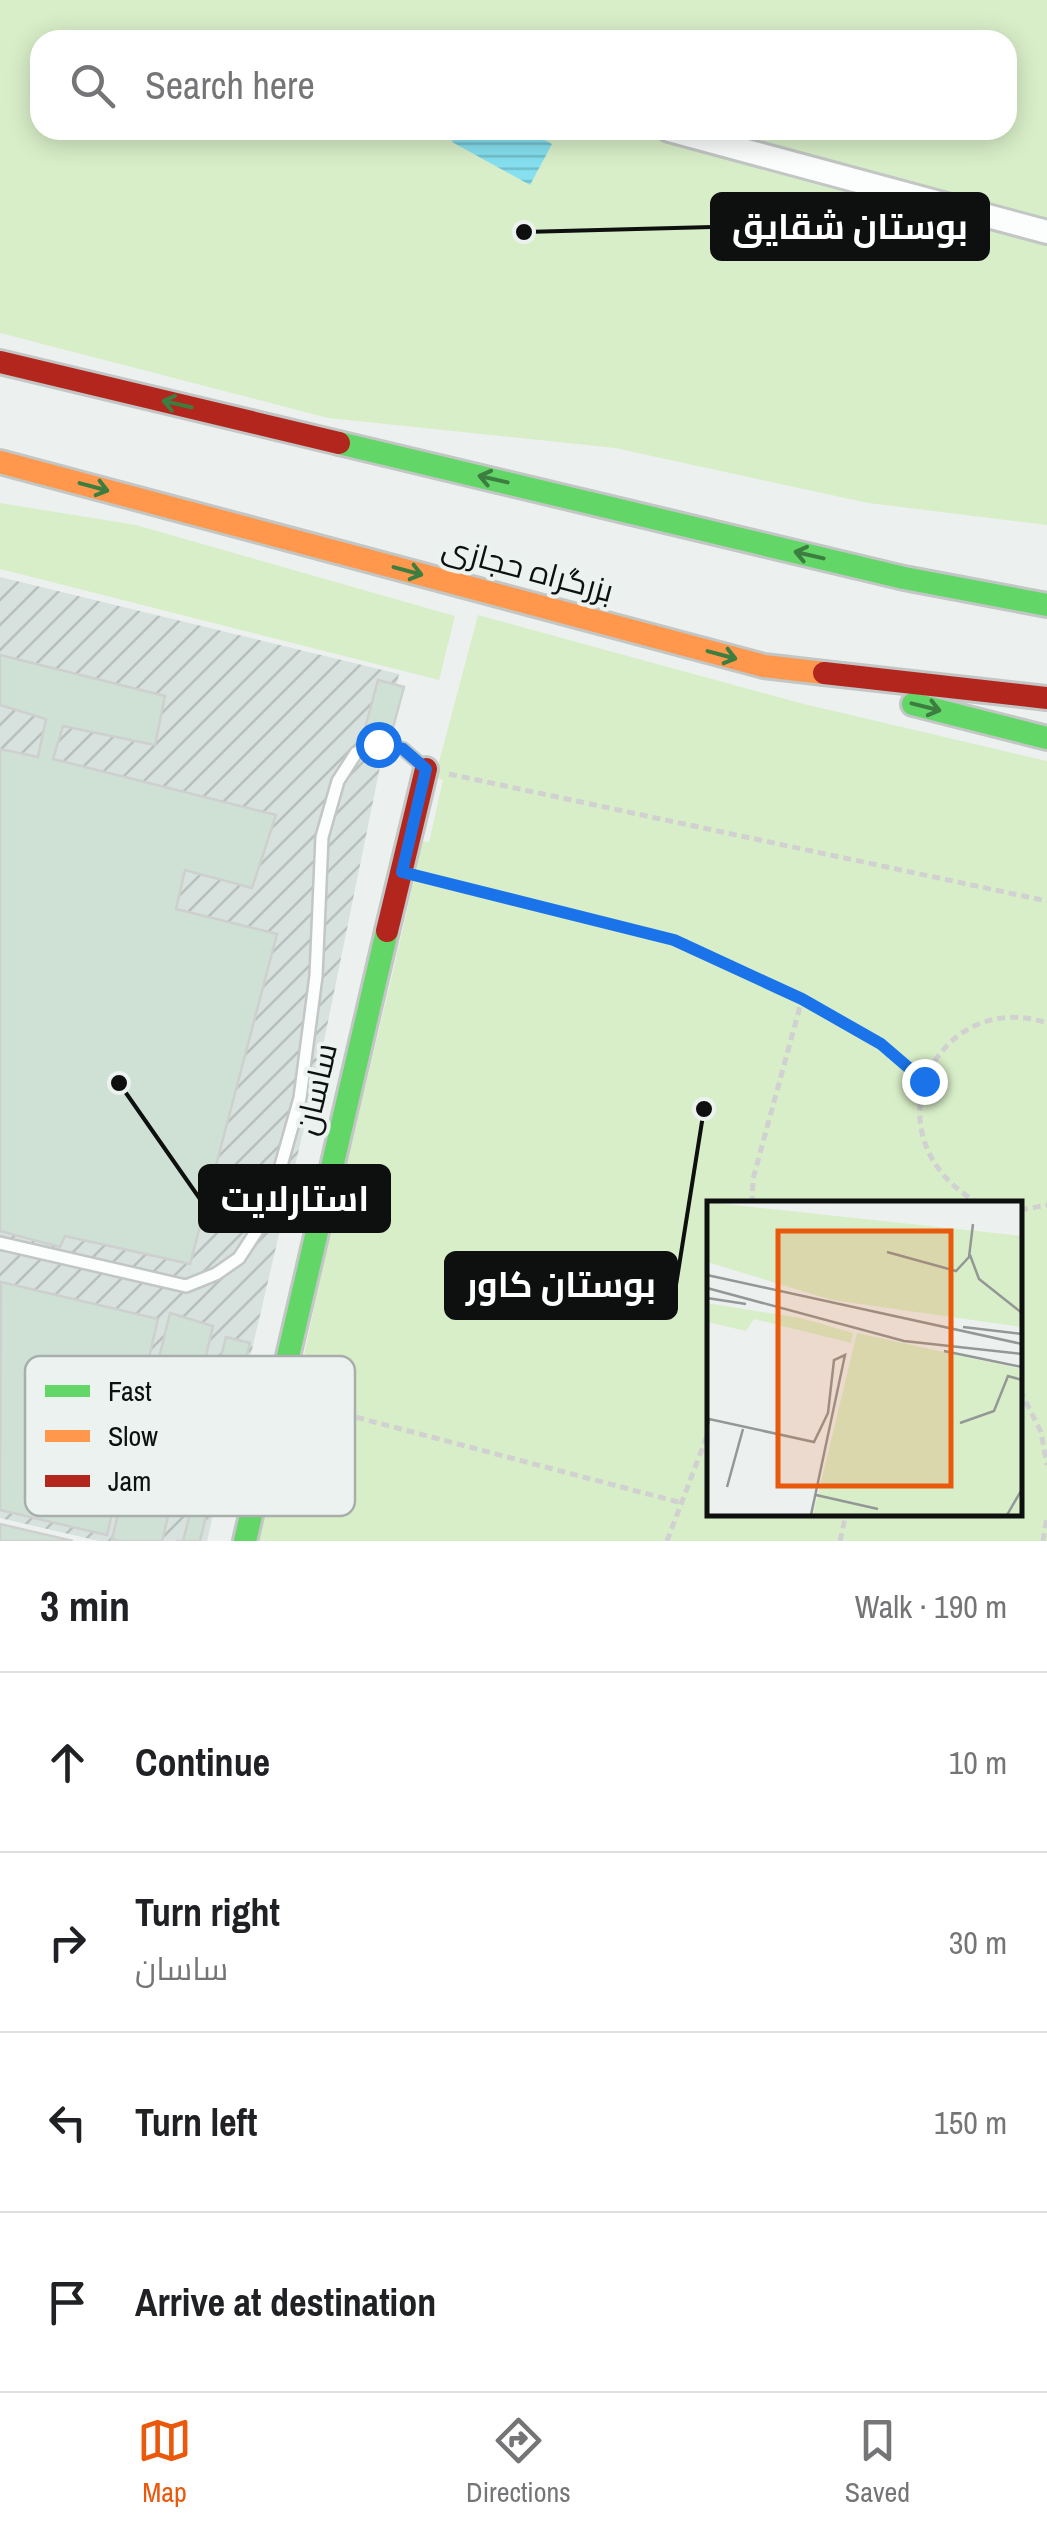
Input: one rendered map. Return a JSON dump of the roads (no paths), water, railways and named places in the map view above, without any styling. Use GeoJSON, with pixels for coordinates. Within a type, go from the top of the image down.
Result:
{"type":"FeatureCollection","features":[{"type":"Feature","properties":{"kind":"main road"},"geometry":{"type":"LineString","coordinates":[[0,358],[904,578],[1047,604]]}},
{"type":"Feature","properties":{"kind":"main road","name":"بزرگراه حجازی"},"geometry":{"type":"LineString","coordinates":[[6,464],[764,666],[1047,698]]}},
{"type":"Feature","properties":{"kind":"main road"},"geometry":{"type":"LineString","coordinates":[[904,578],[1029,579]]}},
{"type":"Feature","properties":{"kind":"main road"},"geometry":{"type":"LineString","coordinates":[[764,666],[1047,738]]}},
{"type":"Feature","properties":{"kind":"main road","name":"ساسان"},"geometry":{"type":"LineString","coordinates":[[287,1356],[426,769]]}},
{"type":"Feature","properties":{"kind":"main road","name":"ساسان"},"geometry":{"type":"LineString","coordinates":[[245,1541],[251,1516]]}},
{"type":"Feature","properties":{"kind":"street"},"geometry":{"type":"LineString","coordinates":[[706,140],[1047,232]]}},
{"type":"Feature","properties":{"kind":"lane"},"geometry":{"type":"LineString","coordinates":[[0,1243],[186,1286],[216,1274],[239,1258],[267,1215],[300,1098],[316,976],[322,837],[338,781],[356,752],[378,744],[403,749],[426,769]]}},
{"type":"Feature","properties":{"kind":"water"},"geometry":{"type":"Polygon","coordinates":[[[545,140],[552,144],[530,185],[452,142],[545,140]]]}},
{"type":"Feature","properties":{"kind":"place","name":"بوستان شقایق"},"geometry":{"type":"Point","coordinates":[524,232]}},
{"type":"Feature","properties":{"kind":"place","name":"استارلایت"},"geometry":{"type":"Point","coordinates":[119,1083]}},
{"type":"Feature","properties":{"kind":"place","name":"بوستان کاور"},"geometry":{"type":"Point","coordinates":[704,1109]}}]}
